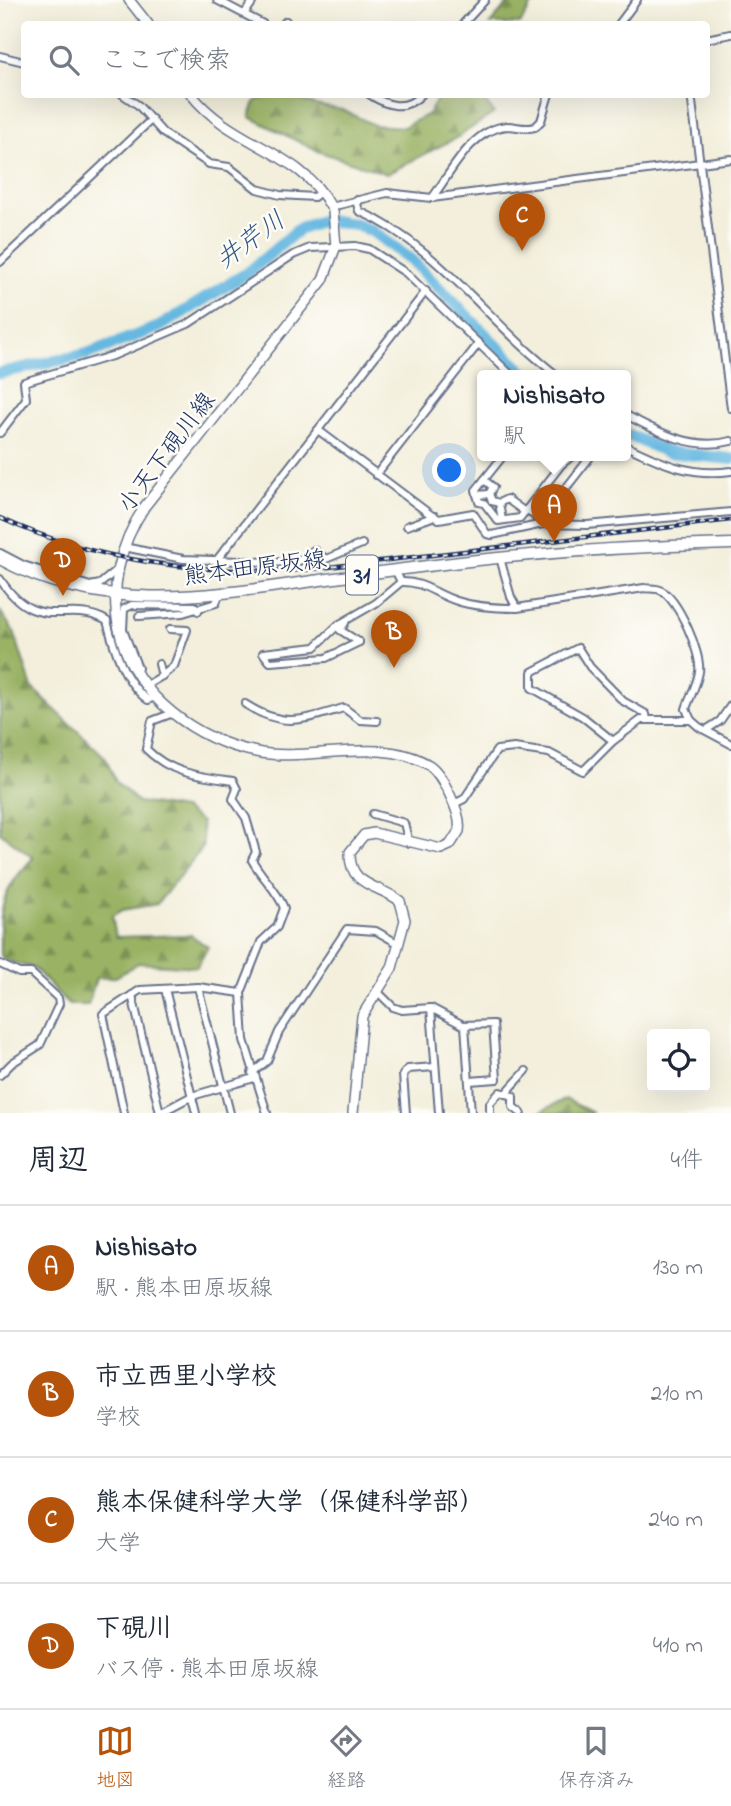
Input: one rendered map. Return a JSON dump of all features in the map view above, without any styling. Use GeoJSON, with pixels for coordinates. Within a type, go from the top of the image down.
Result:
{"type":"FeatureCollection","features":[{"type":"Feature","properties":{"kind":"main road"},"geometry":{"type":"LineString","coordinates":[[129,0],[146,21]]}},
{"type":"Feature","properties":{"kind":"main road","name":"小天下硯川線"},"geometry":{"type":"LineString","coordinates":[[195,98],[216,122],[303,171],[322,191],[333,211],[336,244],[323,280],[145,506],[124,547],[118,569],[116,619],[124,650],[154,697],[173,713],[218,739],[256,752],[363,751],[411,757],[431,766],[454,804]]}},
{"type":"Feature","properties":{"kind":"main road","name":"熊本田原坂線"},"geometry":{"type":"LineString","coordinates":[[0,558],[58,585],[165,598],[219,595],[500,558],[611,547],[731,544]]}},
{"type":"Feature","properties":{"kind":"main road"},"geometry":{"type":"LineString","coordinates":[[353,1113],[362,1016],[387,980],[405,920],[400,901],[359,880],[353,872],[350,852],[364,835],[374,833],[431,849],[450,845],[460,825],[454,804]]}},
{"type":"Feature","properties":{"kind":"street"},"geometry":{"type":"LineString","coordinates":[[217,0],[258,21]]}},
{"type":"Feature","properties":{"kind":"street"},"geometry":{"type":"LineString","coordinates":[[234,8],[238,0]]}},
{"type":"Feature","properties":{"kind":"street"},"geometry":{"type":"LineString","coordinates":[[466,21],[485,0]]}},
{"type":"Feature","properties":{"kind":"street"},"geometry":{"type":"LineString","coordinates":[[620,21],[637,0]]}},
{"type":"Feature","properties":{"kind":"street"},"geometry":{"type":"LineString","coordinates":[[245,13],[252,3]]}},
{"type":"Feature","properties":{"kind":"street"},"geometry":{"type":"LineString","coordinates":[[710,38],[731,34]]}},
{"type":"Feature","properties":{"kind":"street"},"geometry":{"type":"LineString","coordinates":[[0,56],[21,61]]}},
{"type":"Feature","properties":{"kind":"street"},"geometry":{"type":"LineString","coordinates":[[128,98],[163,132],[209,164],[229,167],[257,189],[305,197],[314,197],[322,191]]}},
{"type":"Feature","properties":{"kind":"street"},"geometry":{"type":"LineString","coordinates":[[377,98],[394,107],[410,103],[417,98]]}},
{"type":"Feature","properties":{"kind":"street"},"geometry":{"type":"LineString","coordinates":[[432,198],[474,142],[491,130],[508,126],[535,127],[541,121],[548,98]]}},
{"type":"Feature","properties":{"kind":"street"},"geometry":{"type":"LineString","coordinates":[[691,98],[731,408]]}},
{"type":"Feature","properties":{"kind":"street"},"geometry":{"type":"LineString","coordinates":[[0,261],[152,120]]}},
{"type":"Feature","properties":{"kind":"street"},"geometry":{"type":"LineString","coordinates":[[333,211],[356,200],[387,193],[432,198],[731,159]]}},
{"type":"Feature","properties":{"kind":"street"},"geometry":{"type":"LineString","coordinates":[[356,200],[359,211],[398,231],[424,252],[550,370]]}},
{"type":"Feature","properties":{"kind":"street"},"geometry":{"type":"LineString","coordinates":[[0,433],[26,399],[24,383],[115,355],[166,334],[242,291],[293,255],[310,248],[336,244],[369,248],[426,291],[506,370]]}},
{"type":"Feature","properties":{"kind":"street"},"geometry":{"type":"LineString","coordinates":[[216,561],[426,291]]}},
{"type":"Feature","properties":{"kind":"street"},"geometry":{"type":"LineString","coordinates":[[376,475],[479,343]]}},
{"type":"Feature","properties":{"kind":"street"},"geometry":{"type":"LineString","coordinates":[[631,417],[682,440],[701,444],[731,441]]}},
{"type":"Feature","properties":{"kind":"street"},"geometry":{"type":"LineString","coordinates":[[318,430],[439,519],[473,513],[487,534],[492,535],[543,524],[587,525],[731,512]]}},
{"type":"Feature","properties":{"kind":"street"},"geometry":{"type":"LineString","coordinates":[[631,448],[680,470],[704,473],[731,471]]}},
{"type":"Feature","properties":{"kind":"street"},"geometry":{"type":"LineString","coordinates":[[499,461],[475,490],[479,502],[484,503],[492,516],[502,520],[520,518],[566,461]]}},
{"type":"Feature","properties":{"kind":"street"},"geometry":{"type":"LineString","coordinates":[[543,524],[545,515],[587,461]]}},
{"type":"Feature","properties":{"kind":"street"},"geometry":{"type":"LineString","coordinates":[[484,480],[491,491],[492,501],[499,503],[507,499]]}},
{"type":"Feature","properties":{"kind":"street"},"geometry":{"type":"LineString","coordinates":[[477,495],[491,491],[543,524]]}},
{"type":"Feature","properties":{"kind":"street"},"geometry":{"type":"LineString","coordinates":[[499,503],[502,520]]}},
{"type":"Feature","properties":{"kind":"street"},"geometry":{"type":"LineString","coordinates":[[407,526],[435,516]]}},
{"type":"Feature","properties":{"kind":"street"},"geometry":{"type":"LineString","coordinates":[[124,547],[152,554],[216,561],[296,563],[314,550],[326,559],[362,544]]}},
{"type":"Feature","properties":{"kind":"street"},"geometry":{"type":"LineString","coordinates":[[0,553],[23,565],[90,586],[100,584],[118,569]]}},
{"type":"Feature","properties":{"kind":"street"},"geometry":{"type":"LineString","coordinates":[[500,558],[510,597],[517,608]]}},
{"type":"Feature","properties":{"kind":"street"},"geometry":{"type":"LineString","coordinates":[[396,572],[401,582]]}},
{"type":"Feature","properties":{"kind":"street"},"geometry":{"type":"LineString","coordinates":[[0,579],[15,598],[40,613],[98,616],[107,621],[118,657],[130,680],[148,700],[154,697]]}},
{"type":"Feature","properties":{"kind":"street"},"geometry":{"type":"LineString","coordinates":[[346,621],[340,630],[359,642],[326,658],[270,663],[265,659],[263,653],[315,646],[346,621],[376,603],[401,582],[417,581],[458,601],[491,608],[517,608],[644,588],[660,590],[669,597],[684,621],[699,659],[699,673],[687,709],[691,720]]}},
{"type":"Feature","properties":{"kind":"street"},"geometry":{"type":"LineString","coordinates":[[139,617],[198,611],[216,603],[219,595]]}},
{"type":"Feature","properties":{"kind":"street"},"geometry":{"type":"LineString","coordinates":[[170,629],[187,630],[174,666],[147,685],[124,630],[124,610],[132,606],[195,606],[198,611]]}},
{"type":"Feature","properties":{"kind":"street"},"geometry":{"type":"LineString","coordinates":[[613,741],[583,717],[532,688],[532,672],[578,648],[590,667],[623,701],[646,714],[647,720]]}},
{"type":"Feature","properties":{"kind":"street"},"geometry":{"type":"LineString","coordinates":[[159,664],[162,676]]}},
{"type":"Feature","properties":{"kind":"street"},"geometry":{"type":"LineString","coordinates":[[245,704],[260,714],[295,723],[344,708],[360,720],[377,721]]}},
{"type":"Feature","properties":{"kind":"street"},"geometry":{"type":"LineString","coordinates":[[706,730],[720,721],[731,705]]}},
{"type":"Feature","properties":{"kind":"street"},"geometry":{"type":"LineString","coordinates":[[173,713],[152,721],[146,749],[160,762],[184,774],[233,780],[237,789],[233,799],[246,818],[256,852],[252,860],[263,879],[278,895],[284,908],[277,927],[261,942],[241,993],[240,1021],[253,1075],[267,1113]]}},
{"type":"Feature","properties":{"kind":"street"},"geometry":{"type":"LineString","coordinates":[[454,804],[464,799],[497,750],[514,748],[549,753],[583,771],[613,741],[641,720],[691,720],[731,744]]}},
{"type":"Feature","properties":{"kind":"street"},"geometry":{"type":"LineString","coordinates":[[373,814],[404,823],[409,843]]}},
{"type":"Feature","properties":{"kind":"street"},"geometry":{"type":"LineString","coordinates":[[132,995],[160,1113],[192,1096],[253,1075],[267,1061],[279,1032],[347,929],[376,931],[399,944]]}},
{"type":"Feature","properties":{"kind":"street"},"geometry":{"type":"LineString","coordinates":[[0,964],[19,973],[32,973],[58,998],[59,1004],[48,1021],[42,1042],[0,1075]]}},
{"type":"Feature","properties":{"kind":"street"},"geometry":{"type":"LineString","coordinates":[[124,1113],[103,1014],[140,990],[198,987],[241,993]]}},
{"type":"Feature","properties":{"kind":"street"},"geometry":{"type":"LineString","coordinates":[[198,987],[230,1113]]}},
{"type":"Feature","properties":{"kind":"street"},"geometry":{"type":"LineString","coordinates":[[164,989],[196,1113]]}},
{"type":"Feature","properties":{"kind":"street"},"geometry":{"type":"LineString","coordinates":[[379,993],[393,1007],[401,1010],[430,1008],[465,1025],[495,1027],[497,1079],[469,1081]]}},
{"type":"Feature","properties":{"kind":"street"},"geometry":{"type":"LineString","coordinates":[[430,1008],[439,1113]]}},
{"type":"Feature","properties":{"kind":"street"},"geometry":{"type":"LineString","coordinates":[[465,1025],[471,1113]]}},
{"type":"Feature","properties":{"kind":"street"},"geometry":{"type":"LineString","coordinates":[[405,1113],[403,1075],[408,1069],[435,1067]]}},
{"type":"Feature","properties":{"kind":"street"},"geometry":{"type":"LineString","coordinates":[[505,1094],[526,1071]]}},
{"type":"Feature","properties":{"kind":"street"},"geometry":{"type":"LineString","coordinates":[[490,1113],[490,1102],[500,1092],[513,1096],[513,1107],[520,1113]]}},
{"type":"Feature","properties":{"kind":"green space"},"geometry":{"type":"Polygon","coordinates":[[[511,0],[535,0],[522,21],[493,21],[511,0]]]}},
{"type":"Feature","properties":{"kind":"green space"},"geometry":{"type":"Polygon","coordinates":[[[262,98],[295,98],[343,110],[374,125],[404,127],[428,114],[438,98],[482,98],[494,113],[458,137],[387,174],[317,151],[250,117],[255,101],[262,98]]]}},
{"type":"Feature","properties":{"kind":"green space"},"geometry":{"type":"Polygon","coordinates":[[[0,611],[14,632],[32,688],[105,757],[116,782],[138,802],[183,809],[201,822],[203,847],[157,904],[122,910],[112,916],[116,937],[191,935],[208,947],[197,967],[138,963],[116,977],[96,978],[88,1005],[69,1005],[35,969],[5,960],[0,955],[4,901],[14,881],[33,858],[0,832],[0,611]]]}},
{"type":"Feature","properties":{"kind":"green space"},"geometry":{"type":"Polygon","coordinates":[[[565,1099],[593,1113],[538,1113],[565,1099]]]}},
{"type":"Feature","properties":{"kind":"waterway","name":"井芹川"},"geometry":{"type":"LineString","coordinates":[[0,373],[87,354],[159,327],[250,271],[299,229],[324,220],[354,224],[372,231],[411,260],[521,370]]}},
{"type":"Feature","properties":{"kind":"waterway","name":"井芹川"},"geometry":{"type":"LineString","coordinates":[[631,436],[667,452],[731,459]]}},
{"type":"Feature","properties":{"kind":"railway"},"geometry":{"type":"LineString","coordinates":[[0,518],[36,533],[110,555],[186,567],[264,571],[303,570],[731,520]]}},
{"type":"Feature","properties":{"kind":"place","name":"熊本保健科学大学（保健科学部）"},"geometry":{"type":"Point","coordinates":[522,251]}},
{"type":"Feature","properties":{"kind":"place","name":"Nishisato"},"geometry":{"type":"Point","coordinates":[554,542]}},
{"type":"Feature","properties":{"kind":"place","name":"下硯川"},"geometry":{"type":"Point","coordinates":[63,596]}},
{"type":"Feature","properties":{"kind":"place","name":"市立西里小学校"},"geometry":{"type":"Point","coordinates":[394,668]}}]}
